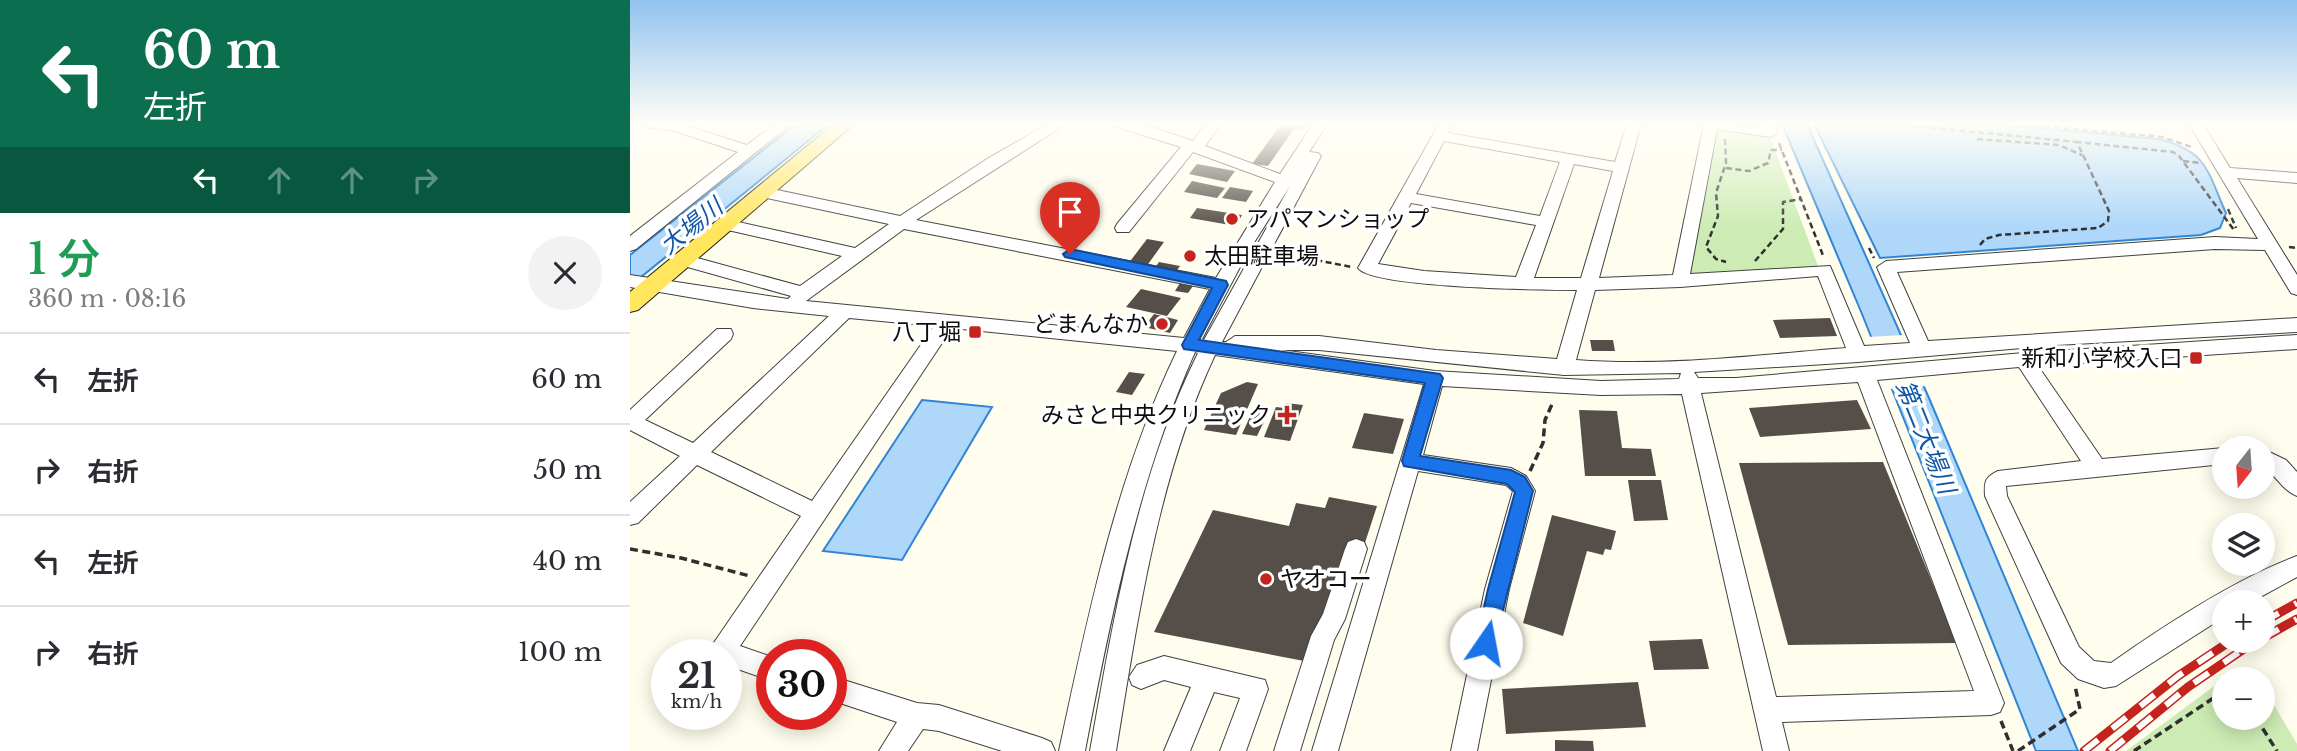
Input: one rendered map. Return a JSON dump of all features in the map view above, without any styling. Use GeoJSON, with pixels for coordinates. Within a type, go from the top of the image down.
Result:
{"type":"FeatureCollection","features":[{"type":"Feature","properties":{"kind":"main road"},"geometry":{"type":"LineString","coordinates":[[630,304],[642,283],[725,224],[803,159]]}},
{"type":"Feature","properties":{"kind":"street"},"geometry":{"type":"LineString","coordinates":[[630,245],[739,159]]}},
{"type":"Feature","properties":{"kind":"street"},"geometry":{"type":"LineString","coordinates":[[642,283],[714,297],[798,299],[903,222],[997,159]]}},
{"type":"Feature","properties":{"kind":"street"},"geometry":{"type":"LineString","coordinates":[[1124,228],[1183,159]]}},
{"type":"Feature","properties":{"kind":"street"},"geometry":{"type":"LineString","coordinates":[[1225,159],[1266,176],[1292,182]]}},
{"type":"Feature","properties":{"kind":"street"},"geometry":{"type":"LineString","coordinates":[[1072,751],[1095,640],[1129,508],[1155,425],[1200,346],[1239,288],[1303,159]]}},
{"type":"Feature","properties":{"kind":"street"},"geometry":{"type":"LineString","coordinates":[[1103,751],[1138,568],[1165,464],[1191,390],[1200,346],[1221,285],[1307,159]]}},
{"type":"Feature","properties":{"kind":"street"},"geometry":{"type":"LineString","coordinates":[[1427,159],[1367,268],[1523,283],[1588,284],[1680,281],[1824,270],[1865,364],[1991,703],[1766,710]]}},
{"type":"Feature","properties":{"kind":"street"},"geometry":{"type":"LineString","coordinates":[[1569,159],[1622,167]]}},
{"type":"Feature","properties":{"kind":"street"},"geometry":{"type":"LineString","coordinates":[[1523,283],[1569,159]]}},
{"type":"Feature","properties":{"kind":"street"},"geometry":{"type":"LineString","coordinates":[[1564,368],[1624,159]]}},
{"type":"Feature","properties":{"kind":"street"},"geometry":{"type":"LineString","coordinates":[[1680,281],[1709,159]]}},
{"type":"Feature","properties":{"kind":"street"},"geometry":{"type":"LineString","coordinates":[[2218,159],[2297,289]]}},
{"type":"Feature","properties":{"kind":"street"},"geometry":{"type":"LineString","coordinates":[[2226,172],[2295,181]]}},
{"type":"Feature","properties":{"kind":"street"},"geometry":{"type":"LineString","coordinates":[[763,192],[1221,285]]}},
{"type":"Feature","properties":{"kind":"street"},"geometry":{"type":"LineString","coordinates":[[1406,197],[1546,222]]}},
{"type":"Feature","properties":{"kind":"street"},"geometry":{"type":"LineString","coordinates":[[725,224],[858,254]]}},
{"type":"Feature","properties":{"kind":"street"},"geometry":{"type":"LineString","coordinates":[[1921,356],[1886,267],[2215,243],[2269,245]]}},
{"type":"Feature","properties":{"kind":"street"},"geometry":{"type":"LineString","coordinates":[[690,262],[798,299],[845,311],[1200,346],[1435,378],[1568,387],[1865,364],[2056,338],[2297,325]]}},
{"type":"Feature","properties":{"kind":"street"},"geometry":{"type":"LineString","coordinates":[[630,516],[845,311]]}},
{"type":"Feature","properties":{"kind":"street"},"geometry":{"type":"LineString","coordinates":[[756,664],[722,652],[947,321]]}},
{"type":"Feature","properties":{"kind":"street"},"geometry":{"type":"LineString","coordinates":[[724,334],[631,421],[800,507],[817,511]]}},
{"type":"Feature","properties":{"kind":"street"},"geometry":{"type":"LineString","coordinates":[[1200,346],[1239,342],[1319,343],[1436,357],[1687,377]]}},
{"type":"Feature","properties":{"kind":"street"},"geometry":{"type":"LineString","coordinates":[[1921,356],[2024,360],[2297,342]]}},
{"type":"Feature","properties":{"kind":"street"},"geometry":{"type":"LineString","coordinates":[[2024,360],[2097,468]]}},
{"type":"Feature","properties":{"kind":"street"},"geometry":{"type":"LineString","coordinates":[[1687,377],[1776,751]]}},
{"type":"Feature","properties":{"kind":"street"},"geometry":{"type":"LineString","coordinates":[[1325,751],[1435,378]]}},
{"type":"Feature","properties":{"kind":"street"},"geometry":{"type":"LineString","coordinates":[[2212,457],[2005,477],[1995,482],[1996,496],[2070,655],[2087,671],[2104,676],[2116,674],[2164,640],[2212,611]]}},
{"type":"Feature","properties":{"kind":"street"},"geometry":{"type":"LineString","coordinates":[[1410,461],[1511,477],[1519,482],[1524,491],[1497,589],[1464,751]]}},
{"type":"Feature","properties":{"kind":"street"},"geometry":{"type":"LineString","coordinates":[[2275,464],[2297,487]]}},
{"type":"Feature","properties":{"kind":"street"},"geometry":{"type":"LineString","coordinates":[[1287,751],[1323,636],[1333,619],[1356,548]]}},
{"type":"Feature","properties":{"kind":"street"},"geometry":{"type":"LineString","coordinates":[[2251,590],[2297,566]]}},
{"type":"Feature","properties":{"kind":"street"},"geometry":{"type":"LineString","coordinates":[[1116,679],[1175,678],[1179,673],[1256,689],[1233,751]]}},
{"type":"Feature","properties":{"kind":"street"},"geometry":{"type":"LineString","coordinates":[[1177,751],[1207,678]]}},
{"type":"Feature","properties":{"kind":"street"},"geometry":{"type":"LineString","coordinates":[[847,693],[917,716],[939,718],[1042,751]]}},
{"type":"Feature","properties":{"kind":"street"},"geometry":{"type":"LineString","coordinates":[[892,751],[917,716]]}},
{"type":"Feature","properties":{"kind":"path"},"geometry":{"type":"LineString","coordinates":[[1724,159],[1726,168],[1716,187],[1718,216],[1706,247],[1716,259],[1735,265]]}},
{"type":"Feature","properties":{"kind":"path"},"geometry":{"type":"LineString","coordinates":[[1726,168],[1756,170],[1768,163],[1769,159]]}},
{"type":"Feature","properties":{"kind":"path"},"geometry":{"type":"LineString","coordinates":[[1786,159],[1827,265],[1824,270]]}},
{"type":"Feature","properties":{"kind":"path"},"geometry":{"type":"LineString","coordinates":[[1969,246],[1982,245],[1985,239],[1999,234],[2098,228],[2104,225],[2110,217],[2109,211],[2085,159]]}},
{"type":"Feature","properties":{"kind":"path"},"geometry":{"type":"LineString","coordinates":[[2182,161],[2208,163],[2205,159]]}},
{"type":"Feature","properties":{"kind":"path"},"geometry":{"type":"LineString","coordinates":[[2182,161],[2233,231],[2236,228],[2227,206]]}},
{"type":"Feature","properties":{"kind":"path"},"geometry":{"type":"LineString","coordinates":[[1754,263],[1783,229],[1783,202],[1801,199]]}},
{"type":"Feature","properties":{"kind":"path"},"geometry":{"type":"LineString","coordinates":[[1869,248],[1876,261]]}},
{"type":"Feature","properties":{"kind":"path"},"geometry":{"type":"LineString","coordinates":[[1279,253],[1367,268]]}},
{"type":"Feature","properties":{"kind":"path"},"geometry":{"type":"LineString","coordinates":[[1528,477],[1543,443],[1545,420],[1554,400]]}},
{"type":"Feature","properties":{"kind":"path"},"geometry":{"type":"LineString","coordinates":[[630,549],[681,558],[769,582]]}},
{"type":"Feature","properties":{"kind":"path"},"geometry":{"type":"LineString","coordinates":[[2134,751],[2212,699]]}},
{"type":"Feature","properties":{"kind":"path"},"geometry":{"type":"LineString","coordinates":[[1991,703],[2012,751]]}},
{"type":"Feature","properties":{"kind":"path"},"geometry":{"type":"LineString","coordinates":[[2019,749],[2080,709]]}},
{"type":"Feature","properties":{"kind":"path"},"geometry":{"type":"LineString","coordinates":[[2264,730],[2277,751]]}},
{"type":"Feature","properties":{"kind":"green space"},"geometry":{"type":"Polygon","coordinates":[[[1712,159],[1778,159],[1818,266],[1696,275],[1689,271],[1712,159]]]}},
{"type":"Feature","properties":{"kind":"green space"},"geometry":{"type":"Polygon","coordinates":[[[2212,688],[2212,730],[2275,730],[2275,706],[2297,744],[2297,751],[2126,751],[2212,688]]]}},
{"type":"Feature","properties":{"kind":"water","name":"大場川"},"geometry":{"type":"Polygon","coordinates":[[[752,159],[786,159],[630,286],[630,255],[752,159]]]}},
{"type":"Feature","properties":{"kind":"water","name":"第二大場川"},"geometry":{"type":"Polygon","coordinates":[[[1797,159],[1823,159],[1929,398],[2078,751],[2036,751],[1862,314],[1797,159]]]}},
{"type":"Feature","properties":{"kind":"water"},"geometry":{"type":"Polygon","coordinates":[[[1831,159],[2198,159],[2209,174],[2226,213],[2220,228],[2201,235],[1880,258],[1831,159]]]}},
{"type":"Feature","properties":{"kind":"water"},"geometry":{"type":"Polygon","coordinates":[[[922,400],[992,407],[902,560],[823,551],[922,400]]]}},
{"type":"Feature","properties":{"kind":"pier"},"geometry":{"type":"Polygon","coordinates":[[[1904,335],[1927,386],[1887,389],[1867,337],[1904,335]]]}},
{"type":"Feature","properties":{"kind":"building"},"geometry":{"type":"Polygon","coordinates":[[[1256,159],[1273,159],[1268,166],[1252,164],[1256,159]]]}},
{"type":"Feature","properties":{"kind":"building"},"geometry":{"type":"Polygon","coordinates":[[[1197,164],[1235,171],[1227,182],[1189,174],[1197,164]]]}},
{"type":"Feature","properties":{"kind":"building"},"geometry":{"type":"Polygon","coordinates":[[[1192,181],[1225,188],[1217,198],[1184,192],[1192,181]]]}},
{"type":"Feature","properties":{"kind":"building"},"geometry":{"type":"Polygon","coordinates":[[[1230,187],[1253,191],[1246,202],[1222,198],[1230,187]]]}},
{"type":"Feature","properties":{"kind":"building"},"geometry":{"type":"Polygon","coordinates":[[[1197,208],[1242,215],[1236,226],[1190,218],[1197,208]]]}},
{"type":"Feature","properties":{"kind":"building"},"geometry":{"type":"Polygon","coordinates":[[[1147,239],[1164,242],[1146,267],[1128,264],[1147,239]]]}},
{"type":"Feature","properties":{"kind":"building"},"geometry":{"type":"Polygon","coordinates":[[[1159,262],[1180,266],[1175,273],[1154,269],[1159,262]]]}},
{"type":"Feature","properties":{"kind":"building"},"geometry":{"type":"Polygon","coordinates":[[[1180,283],[1193,286],[1188,293],[1175,291],[1180,283]]]}},
{"type":"Feature","properties":{"kind":"building"},"geometry":{"type":"Polygon","coordinates":[[[1141,289],[1181,298],[1167,316],[1126,307],[1141,289]]]}},
{"type":"Feature","properties":{"kind":"building"},"geometry":{"type":"Polygon","coordinates":[[[1154,314],[1178,320],[1170,333],[1144,327],[1154,314]]]}},
{"type":"Feature","properties":{"kind":"building"},"geometry":{"type":"Polygon","coordinates":[[[1830,318],[1837,336],[1780,338],[1773,320],[1830,318]]]}},
{"type":"Feature","properties":{"kind":"building"},"geometry":{"type":"Polygon","coordinates":[[[1590,340],[1613,340],[1615,351],[1592,351],[1590,340]]]}},
{"type":"Feature","properties":{"kind":"building"},"geometry":{"type":"Polygon","coordinates":[[[1129,372],[1145,374],[1132,395],[1116,392],[1129,372]]]}},
{"type":"Feature","properties":{"kind":"building"},"geometry":{"type":"Polygon","coordinates":[[[1247,382],[1258,384],[1236,435],[1204,430],[1221,393],[1247,382]]]}},
{"type":"Feature","properties":{"kind":"building"},"geometry":{"type":"Polygon","coordinates":[[[1857,400],[1871,429],[1760,437],[1749,408],[1857,400]]]}},
{"type":"Feature","properties":{"kind":"building"},"geometry":{"type":"Polygon","coordinates":[[[1286,403],[1303,405],[1290,441],[1264,437],[1276,407],[1284,408],[1286,403]]]}},
{"type":"Feature","properties":{"kind":"building"},"geometry":{"type":"Polygon","coordinates":[[[1254,408],[1269,411],[1257,436],[1242,434],[1254,408]]]}},
{"type":"Feature","properties":{"kind":"building"},"geometry":{"type":"Polygon","coordinates":[[[1579,410],[1617,411],[1622,448],[1651,449],[1656,476],[1585,476],[1579,410]]]}},
{"type":"Feature","properties":{"kind":"building"},"geometry":{"type":"Polygon","coordinates":[[[1364,413],[1404,419],[1393,454],[1352,448],[1364,413]]]}},
{"type":"Feature","properties":{"kind":"building"},"geometry":{"type":"Polygon","coordinates":[[[1883,462],[1957,643],[1788,645],[1739,463],[1883,462]]]}},
{"type":"Feature","properties":{"kind":"building"},"geometry":{"type":"Polygon","coordinates":[[[1628,480],[1661,480],[1668,520],[1634,521],[1628,480]]]}},
{"type":"Feature","properties":{"kind":"building","name":"ヤオコー"},"geometry":{"type":"Polygon","coordinates":[[[1329,497],[1377,506],[1325,665],[1154,632],[1213,510],[1289,526],[1296,503],[1325,508],[1329,497]]]}},
{"type":"Feature","properties":{"kind":"building"},"geometry":{"type":"Polygon","coordinates":[[[1552,515],[1616,531],[1611,550],[1605,549],[1603,555],[1587,551],[1563,636],[1523,623],[1552,515]]]}},
{"type":"Feature","properties":{"kind":"building"},"geometry":{"type":"Polygon","coordinates":[[[1702,639],[1709,669],[1654,670],[1649,641],[1702,639]]]}},
{"type":"Feature","properties":{"kind":"building"},"geometry":{"type":"Polygon","coordinates":[[[1638,682],[1646,727],[1506,734],[1502,689],[1638,682]]]}},
{"type":"Feature","properties":{"kind":"building"},"geometry":{"type":"Polygon","coordinates":[[[1555,740],[1593,741],[1594,751],[1555,751],[1555,740]]]}},
{"type":"Feature","properties":{"kind":"railway"},"geometry":{"type":"LineString","coordinates":[[2275,615],[2297,603]]}},
{"type":"Feature","properties":{"kind":"railway"},"geometry":{"type":"LineString","coordinates":[[2275,631],[2297,619]]}},
{"type":"Feature","properties":{"kind":"railway"},"geometry":{"type":"LineString","coordinates":[[2084,751],[2178,676],[2212,653]]}},
{"type":"Feature","properties":{"kind":"railway"},"geometry":{"type":"LineString","coordinates":[[2110,751],[2188,687],[2238,653]]}},
{"type":"Feature","properties":{"kind":"place","name":"アパマンショップ"},"geometry":{"type":"Point","coordinates":[1232,219]}},
{"type":"Feature","properties":{"kind":"place","name":"太田駐車場"},"geometry":{"type":"Point","coordinates":[1190,256]}},
{"type":"Feature","properties":{"kind":"place","name":"どまんなか"},"geometry":{"type":"Point","coordinates":[1162,324]}},
{"type":"Feature","properties":{"kind":"place","name":"八丁堀"},"geometry":{"type":"Point","coordinates":[975,332]}},
{"type":"Feature","properties":{"kind":"place","name":"新和小学校入口"},"geometry":{"type":"Point","coordinates":[2196,358]}},
{"type":"Feature","properties":{"kind":"place","name":"みさと中央クリニック"},"geometry":{"type":"Point","coordinates":[1287,415]}},
{"type":"Feature","properties":{"kind":"place","name":"ヤオコー"},"geometry":{"type":"Point","coordinates":[1266,579]}},
{"type":"Feature","properties":{"kind":"route"},"geometry":{"type":"LineString","coordinates":[[1070,254],[1221,285],[1189,345],[1435,378],[1410,461],[1511,477],[1519,482],[1524,491],[1497,589],[1486,643]]}}]}
